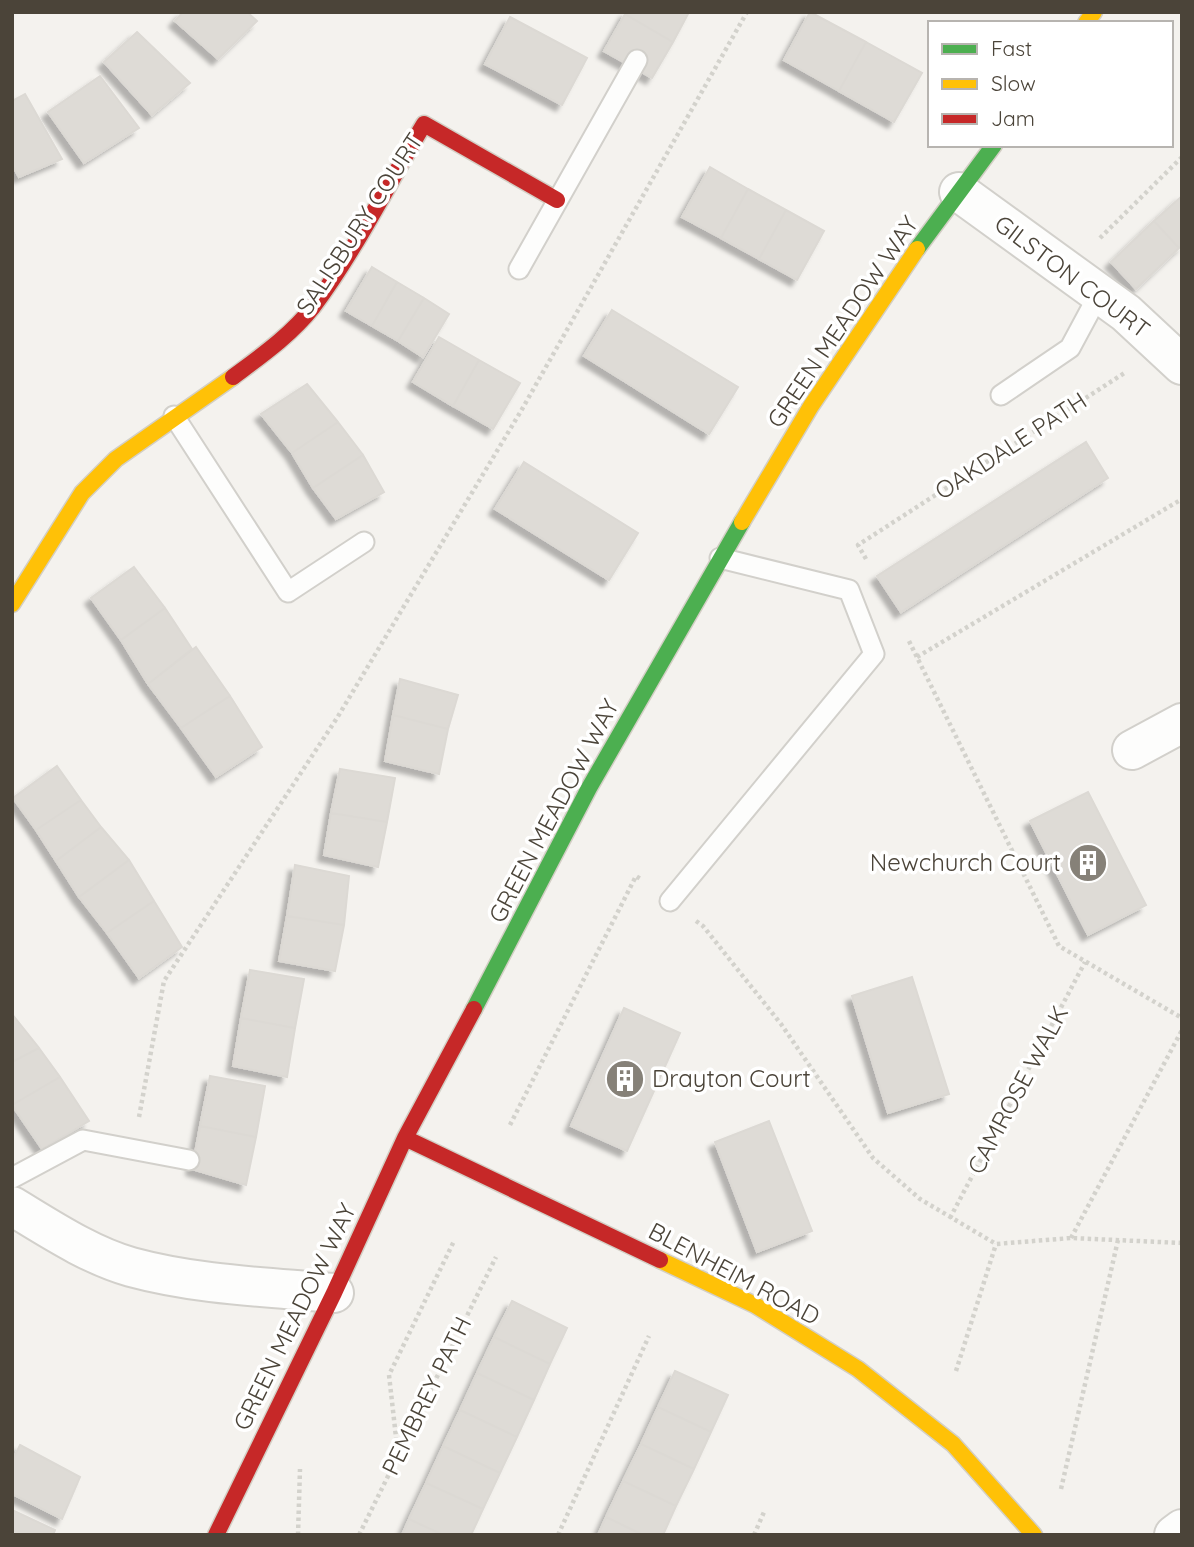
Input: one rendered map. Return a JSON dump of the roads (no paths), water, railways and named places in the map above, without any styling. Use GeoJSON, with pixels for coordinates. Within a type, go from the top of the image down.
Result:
{"type":"FeatureCollection","features":[{"type":"Feature","properties":{"kind":"street","name":"SALISBURY COURT"},"geometry":{"type":"LineString","coordinates":[[12,604],[82,493],[116,458],[272,349],[312,308],[424,124],[557,200]]}},
{"type":"Feature","properties":{"kind":"street","name":"GREEN MEADOW WAY"},"geometry":{"type":"LineString","coordinates":[[216,1535],[334,1293],[405,1138],[589,788],[720,558],[811,406],[915,252],[993,147]]}},
{"type":"Feature","properties":{"kind":"street","name":"GILSTON COURT"},"geometry":{"type":"LineString","coordinates":[[960,192],[1126,313],[1173,356]]}},
{"type":"Feature","properties":{"kind":"street"},"geometry":{"type":"LineString","coordinates":[[1132,750],[1182,723]]}},
{"type":"Feature","properties":{"kind":"street","name":"BLENHEIM ROAD"},"geometry":{"type":"LineString","coordinates":[[405,1138],[755,1305],[858,1369],[953,1444],[1034,1535]]}},
{"type":"Feature","properties":{"kind":"street"},"geometry":{"type":"LineString","coordinates":[[12,1206],[69,1241],[130,1267],[194,1280],[334,1293]]}},
{"type":"Feature","properties":{"kind":"street"},"geometry":{"type":"LineString","coordinates":[[1174,1535],[1182,1529]]}},
{"type":"Feature","properties":{"kind":"lane"},"geometry":{"type":"LineString","coordinates":[[519,269],[637,60]]}},
{"type":"Feature","properties":{"kind":"lane"},"geometry":{"type":"LineString","coordinates":[[1001,395],[1070,348],[1099,293]]}},
{"type":"Feature","properties":{"kind":"lane"},"geometry":{"type":"LineString","coordinates":[[174,416],[288,592],[364,542]]}},
{"type":"Feature","properties":{"kind":"lane"},"geometry":{"type":"LineString","coordinates":[[670,901],[874,654],[849,590],[720,558]]}},
{"type":"Feature","properties":{"kind":"lane"},"geometry":{"type":"LineString","coordinates":[[12,1178],[83,1140],[189,1160]]}},
{"type":"Feature","properties":{"kind":"place","name":"Newchurch Court"},"geometry":{"type":"Point","coordinates":[1088,863]}},
{"type":"Feature","properties":{"kind":"place","name":"Drayton Court"},"geometry":{"type":"Point","coordinates":[625,1079]}}]}
